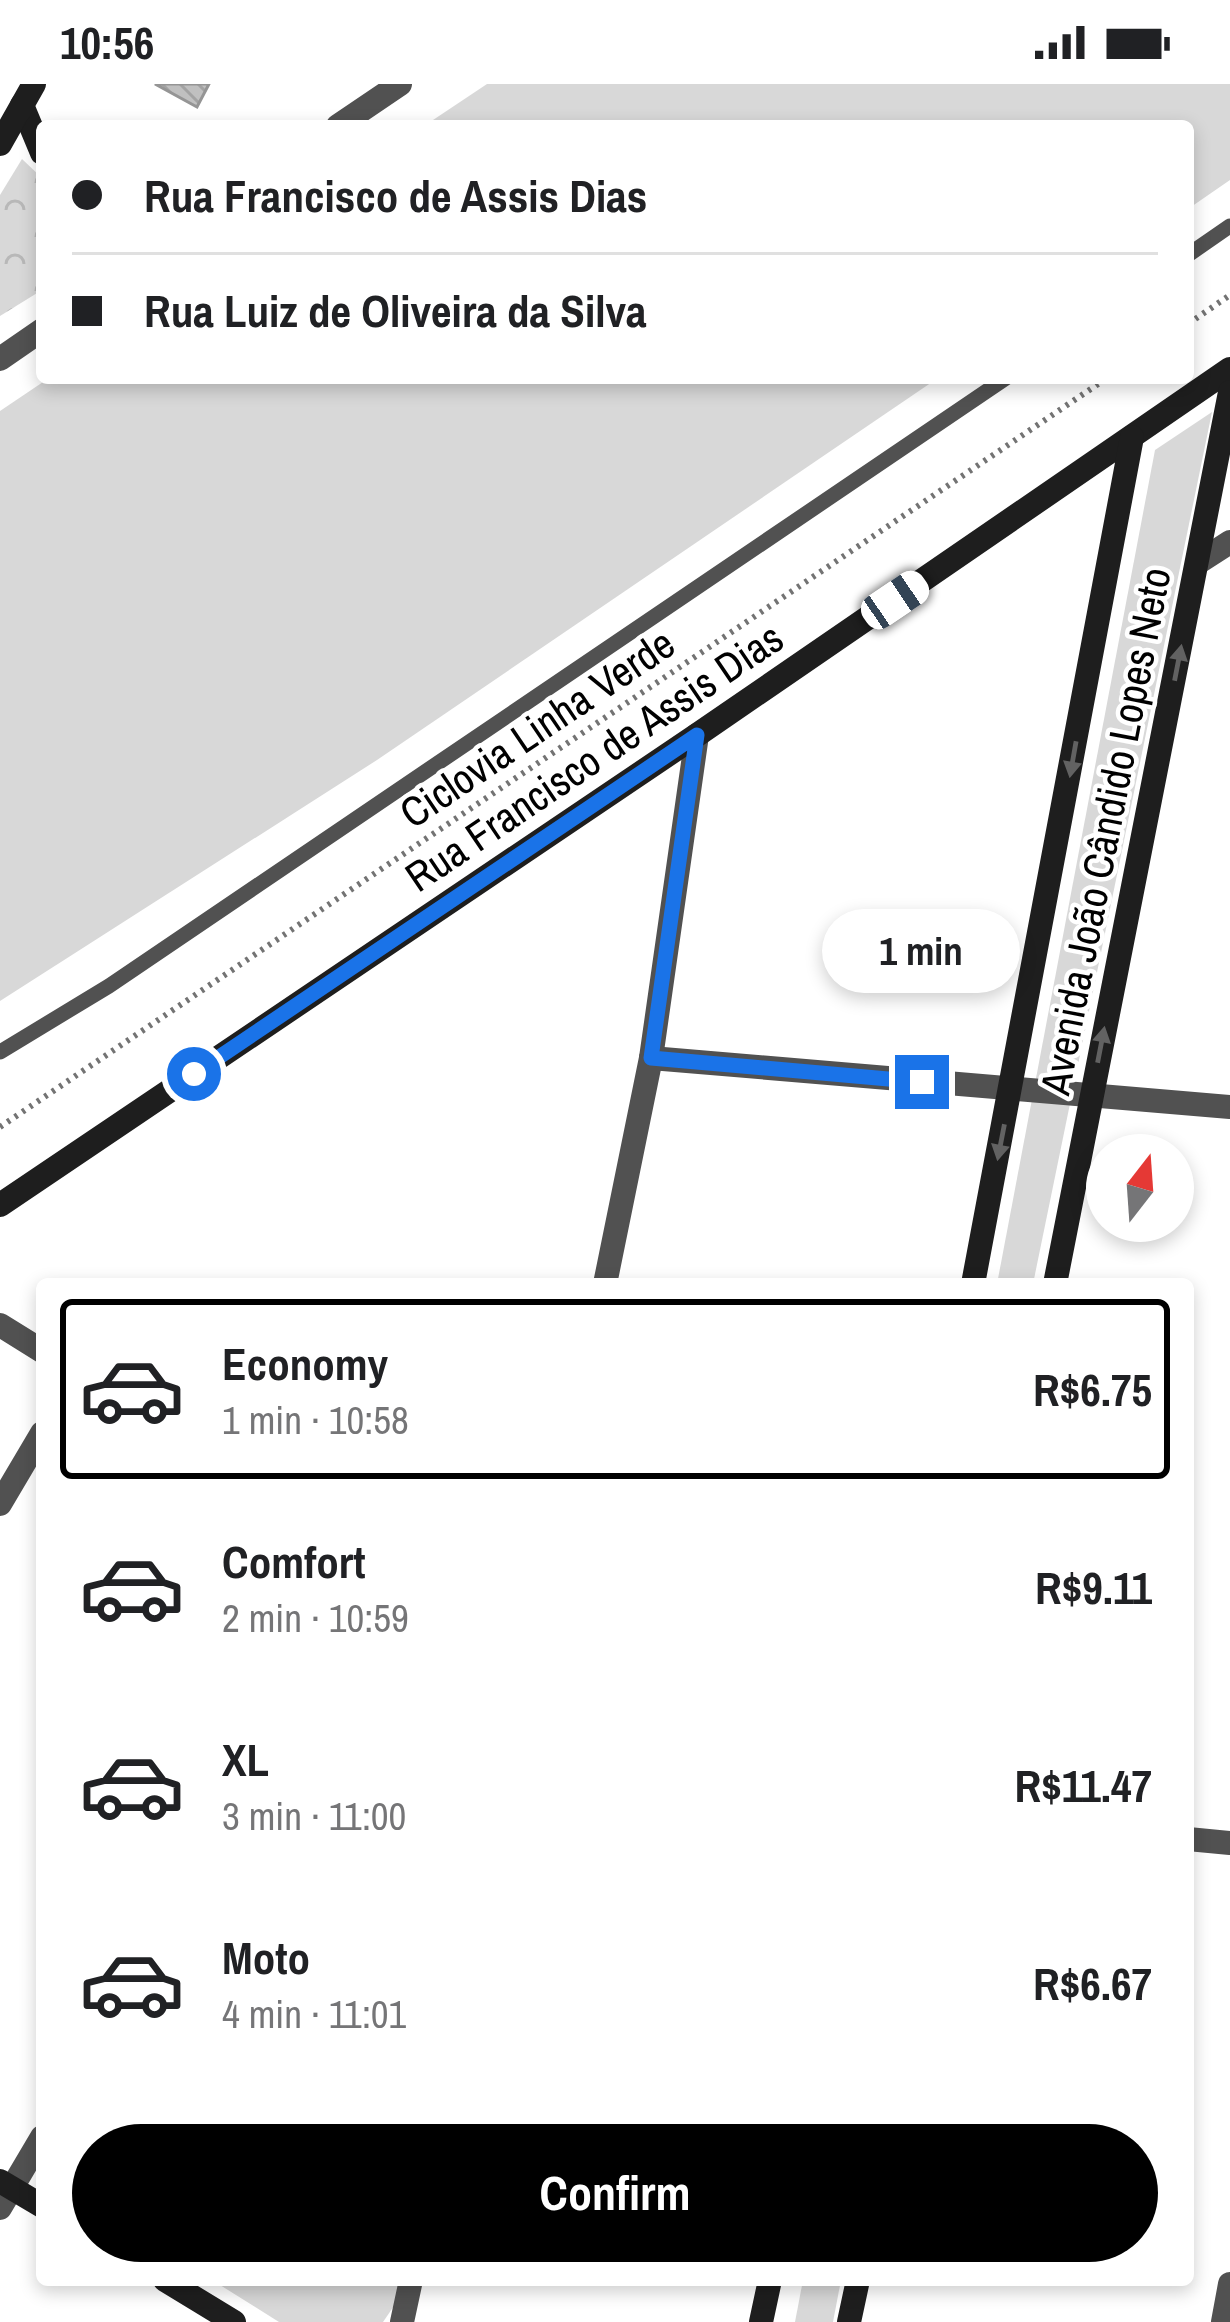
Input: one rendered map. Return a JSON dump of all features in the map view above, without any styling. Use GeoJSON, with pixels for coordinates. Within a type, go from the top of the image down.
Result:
{"type":"FeatureCollection","features":[{"type":"Feature","properties":{"kind":"street"},"geometry":{"type":"LineString","coordinates":[[347,120],[400,84]]}},
{"type":"Feature","properties":{"kind":"street"},"geometry":{"type":"LineString","coordinates":[[0,144],[28,94]]}},
{"type":"Feature","properties":{"kind":"street"},"geometry":{"type":"LineString","coordinates":[[28,94],[36,128]]}},
{"type":"Feature","properties":{"kind":"street"},"geometry":{"type":"LineString","coordinates":[[0,359],[36,334]]}},
{"type":"Feature","properties":{"kind":"street","name":"Rua Francisco de Assis Dias"},"geometry":{"type":"LineString","coordinates":[[0,1205],[1230,369]]}},
{"type":"Feature","properties":{"kind":"street","name":"Avenida João Cândido Lopes Neto"},"geometry":{"type":"LineString","coordinates":[[1056,1278],[1230,392]]}},
{"type":"Feature","properties":{"kind":"street","name":"Avenida João Cândido Lopes Neto"},"geometry":{"type":"LineString","coordinates":[[974,1278],[1132,437]]}},
{"type":"Feature","properties":{"kind":"street"},"geometry":{"type":"LineString","coordinates":[[1199,562],[1230,542]]}},
{"type":"Feature","properties":{"kind":"street"},"geometry":{"type":"LineString","coordinates":[[606,1278],[651,1058],[697,735]]}},
{"type":"Feature","properties":{"kind":"street"},"geometry":{"type":"LineString","coordinates":[[651,1058],[1230,1106]]}},
{"type":"Feature","properties":{"kind":"street"},"geometry":{"type":"LineString","coordinates":[[0,1325],[36,1348]]}},
{"type":"Feature","properties":{"kind":"street"},"geometry":{"type":"LineString","coordinates":[[0,1504],[36,1443]]}},
{"type":"Feature","properties":{"kind":"street"},"geometry":{"type":"LineString","coordinates":[[1194,1840],[1230,1843]]}},
{"type":"Feature","properties":{"kind":"street"},"geometry":{"type":"LineString","coordinates":[[36,2146],[4,2192],[36,2204]]}},
{"type":"Feature","properties":{"kind":"street"},"geometry":{"type":"LineString","coordinates":[[1222,2322],[1230,2284]]}},
{"type":"Feature","properties":{"kind":"street"},"geometry":{"type":"LineString","coordinates":[[175,2286],[234,2322]]}},
{"type":"Feature","properties":{"kind":"street"},"geometry":{"type":"LineString","coordinates":[[402,2322],[410,2286]]}},
{"type":"Feature","properties":{"kind":"street"},"geometry":{"type":"LineString","coordinates":[[761,2322],[769,2286]]}},
{"type":"Feature","properties":{"kind":"street"},"geometry":{"type":"LineString","coordinates":[[849,2322],[857,2286]]}},
{"type":"Feature","properties":{"kind":"lane"},"geometry":{"type":"LineString","coordinates":[[1194,250],[1230,226]]}},
{"type":"Feature","properties":{"kind":"lane"},"geometry":{"type":"LineString","coordinates":[[0,1052],[109,986],[997,384]]}},
{"type":"Feature","properties":{"kind":"path"},"geometry":{"type":"LineString","coordinates":[[1194,319],[1230,295]]}},
{"type":"Feature","properties":{"kind":"path","name":"Ciclovia Linha Verde"},"geometry":{"type":"LineString","coordinates":[[0,1127],[1099,384]]}},
{"type":"Feature","properties":{"kind":"green space"},"geometry":{"type":"Polygon","coordinates":[[[487,84],[1230,84],[1230,180],[1194,205],[1194,120],[433,120],[487,84]]]}},
{"type":"Feature","properties":{"kind":"green space"},"geometry":{"type":"Polygon","coordinates":[[[22,159],[36,172],[36,294],[0,316],[0,195],[22,159]]]}},
{"type":"Feature","properties":{"kind":"green space"},"geometry":{"type":"Polygon","coordinates":[[[40,384],[929,384],[377,760],[0,1001],[0,411],[40,384]]]}},
{"type":"Feature","properties":{"kind":"green space"},"geometry":{"type":"Polygon","coordinates":[[[1212,412],[1034,1278],[998,1278],[1155,450],[1212,412]]]}},
{"type":"Feature","properties":{"kind":"green space"},"geometry":{"type":"Polygon","coordinates":[[[222,2286],[400,2286],[396,2303],[383,2322],[279,2322],[222,2286]]]}},
{"type":"Feature","properties":{"kind":"green space"},"geometry":{"type":"Polygon","coordinates":[[[802,2286],[840,2286],[833,2322],[795,2322],[802,2286]]]}},
{"type":"Feature","properties":{"kind":"building"},"geometry":{"type":"Polygon","coordinates":[[[155,84],[209,84],[197,107],[155,84]]]}},
{"type":"Feature","properties":{"kind":"route"},"geometry":{"type":"LineString","coordinates":[[194,1074],[697,735],[651,1058],[922,1082]]}}]}
